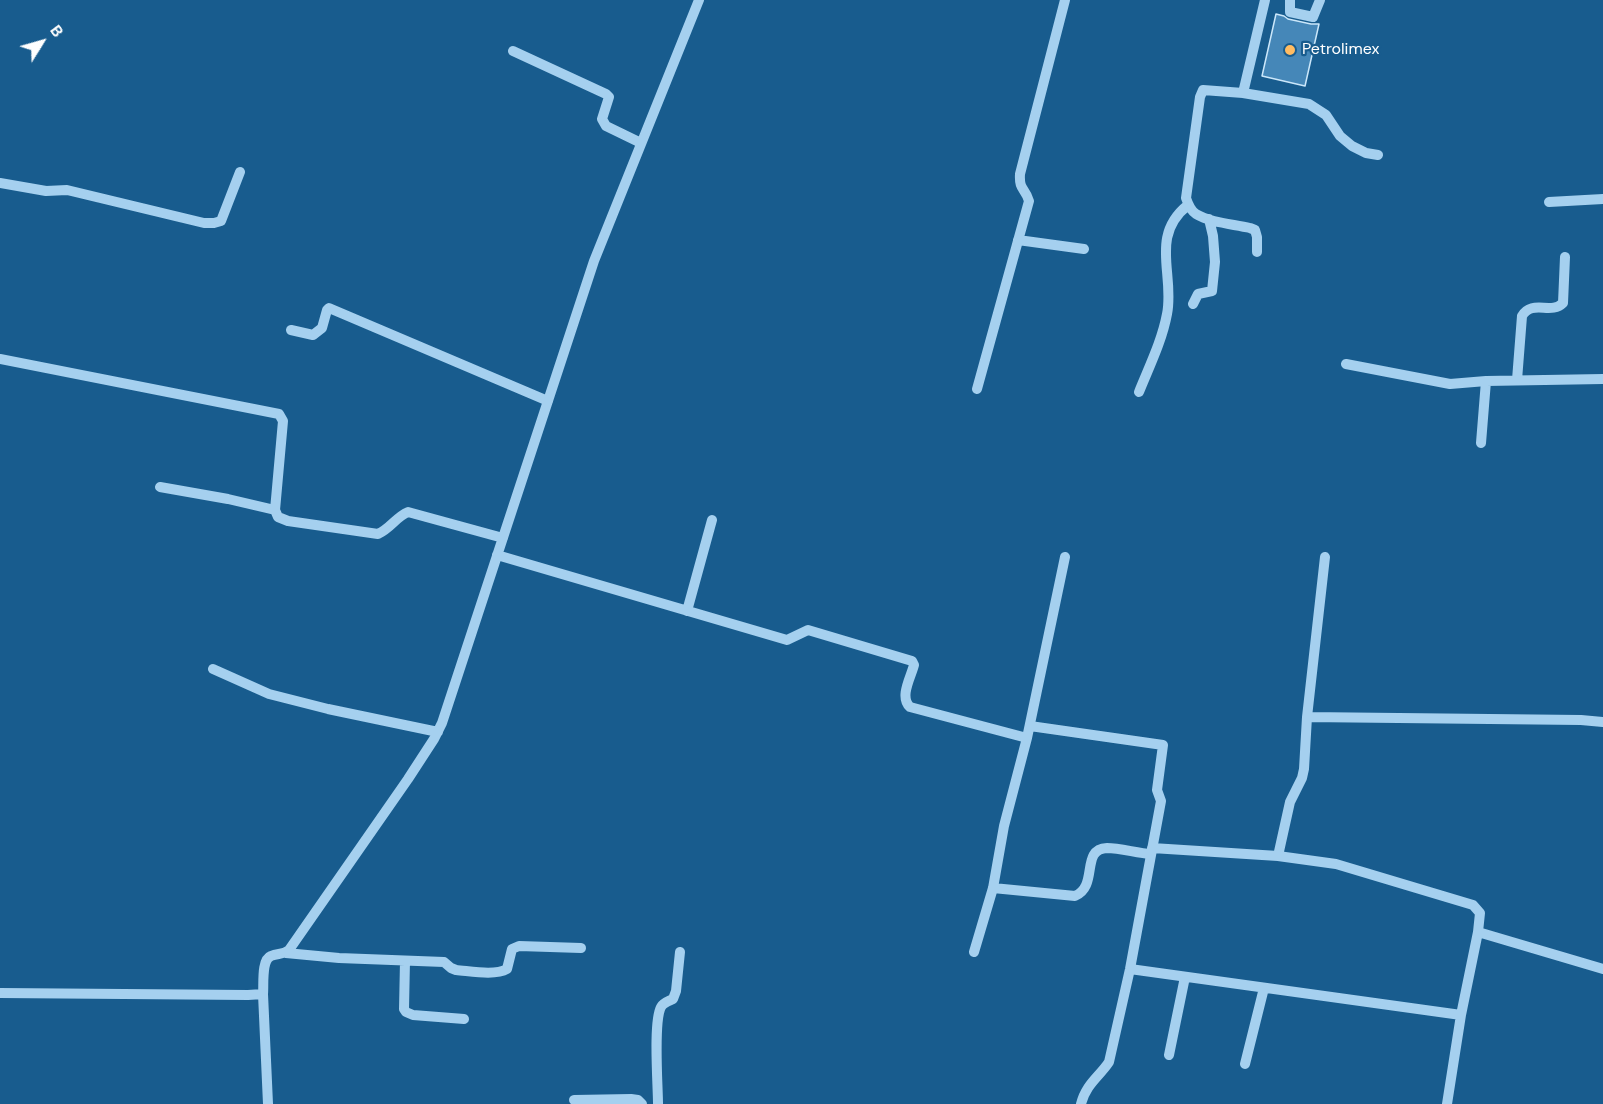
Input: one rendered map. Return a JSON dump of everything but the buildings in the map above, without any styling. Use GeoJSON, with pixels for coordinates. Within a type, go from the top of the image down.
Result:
{"type":"FeatureCollection","features":[{"type":"Feature","properties":{"kind":"street"},"geometry":{"type":"LineString","coordinates":[[286,953],[408,779],[442,723],[594,261],[699,0]]}},
{"type":"Feature","properties":{"kind":"street"},"geometry":{"type":"LineString","coordinates":[[977,389],[1029,201],[1028,196],[1019,185],[1020,174],[1065,0]]}},
{"type":"Feature","properties":{"kind":"street"},"geometry":{"type":"LineString","coordinates":[[1242,93],[1265,0]]}},
{"type":"Feature","properties":{"kind":"street"},"geometry":{"type":"LineString","coordinates":[[1290,0],[1290,12],[1313,17],[1320,0]]}},
{"type":"Feature","properties":{"kind":"street"},"geometry":{"type":"LineString","coordinates":[[513,51],[606,94],[609,98],[602,119],[606,126],[641,143]]}},
{"type":"Feature","properties":{"kind":"street"},"geometry":{"type":"LineString","coordinates":[[1257,252],[1255,230],[1194,214],[1188,205],[1186,198],[1200,93],[1203,90],[1242,93],[1309,104],[1326,115],[1340,136],[1352,146],[1378,156]]}},
{"type":"Feature","properties":{"kind":"street"},"geometry":{"type":"LineString","coordinates":[[0,183],[46,191],[67,190],[204,223],[214,223],[220,221],[240,172]]}},
{"type":"Feature","properties":{"kind":"street"},"geometry":{"type":"LineString","coordinates":[[1549,202],[1603,199]]}},
{"type":"Feature","properties":{"kind":"street"},"geometry":{"type":"LineString","coordinates":[[1139,392],[1160,340],[1168,312],[1166,244],[1179,212],[1188,205]]}},
{"type":"Feature","properties":{"kind":"street"},"geometry":{"type":"LineString","coordinates":[[1193,304],[1198,294],[1212,291],[1215,261],[1209,219]]}},
{"type":"Feature","properties":{"kind":"street"},"geometry":{"type":"LineString","coordinates":[[1018,240],[1084,249]]}},
{"type":"Feature","properties":{"kind":"street"},"geometry":{"type":"LineString","coordinates":[[1516,380],[1522,316],[1531,307],[1553,308],[1563,303],[1565,257]]}},
{"type":"Feature","properties":{"kind":"street"},"geometry":{"type":"LineString","coordinates":[[291,330],[313,335],[322,328],[327,310],[330,308],[548,401]]}},
{"type":"Feature","properties":{"kind":"street"},"geometry":{"type":"LineString","coordinates":[[0,359],[279,414],[283,421],[275,510],[279,517],[288,521],[378,534],[387,530],[408,512],[503,538]]}},
{"type":"Feature","properties":{"kind":"street"},"geometry":{"type":"LineString","coordinates":[[1346,364],[1450,384],[1603,378]]}},
{"type":"Feature","properties":{"kind":"street"},"geometry":{"type":"LineString","coordinates":[[1481,443],[1486,381]]}},
{"type":"Feature","properties":{"kind":"street"},"geometry":{"type":"LineString","coordinates":[[160,487],[275,510]]}},
{"type":"Feature","properties":{"kind":"street"},"geometry":{"type":"LineString","coordinates":[[687,611],[712,520]]}},
{"type":"Feature","properties":{"kind":"street"},"geometry":{"type":"LineString","coordinates":[[497,555],[787,640],[808,630],[912,660],[914,665],[905,697],[906,704],[910,707],[1027,738]]}},
{"type":"Feature","properties":{"kind":"street"},"geometry":{"type":"LineString","coordinates":[[974,952],[993,888],[1004,826],[1030,726],[1065,557]]}},
{"type":"Feature","properties":{"kind":"street"},"geometry":{"type":"LineString","coordinates":[[1278,856],[1290,802],[1304,769],[1306,717],[1325,557]]}},
{"type":"Feature","properties":{"kind":"street"},"geometry":{"type":"LineString","coordinates":[[213,669],[269,694],[438,732]]}},
{"type":"Feature","properties":{"kind":"street"},"geometry":{"type":"LineString","coordinates":[[1306,717],[1603,722]]}},
{"type":"Feature","properties":{"kind":"street"},"geometry":{"type":"LineString","coordinates":[[1030,726],[1163,745],[1157,790],[1161,800],[1130,969],[1109,1062],[1090,1082],[1081,1104]]}},
{"type":"Feature","properties":{"kind":"street"},"geometry":{"type":"LineString","coordinates":[[993,888],[1075,896],[1086,888],[1092,855],[1098,850],[1107,848],[1278,856],[1336,864],[1473,905],[1480,913],[1478,932],[1461,1016],[1447,1104]]}},
{"type":"Feature","properties":{"kind":"street"},"geometry":{"type":"LineString","coordinates":[[1478,932],[1603,969]]}},
{"type":"Feature","properties":{"kind":"street"},"geometry":{"type":"LineString","coordinates":[[268,1104],[263,994],[264,964],[271,956],[286,953],[339,958],[444,962],[456,970],[497,972],[507,969],[512,949],[519,946],[581,948]]}},
{"type":"Feature","properties":{"kind":"street"},"geometry":{"type":"LineString","coordinates":[[658,1104],[657,1026],[661,1008],[673,999],[676,991],[680,952]]}},
{"type":"Feature","properties":{"kind":"street"},"geometry":{"type":"LineString","coordinates":[[405,961],[404,1009],[406,1012],[413,1015],[464,1018]]}},
{"type":"Feature","properties":{"kind":"street"},"geometry":{"type":"LineString","coordinates":[[1130,969],[1461,1016]]}},
{"type":"Feature","properties":{"kind":"street"},"geometry":{"type":"LineString","coordinates":[[1169,1055],[1185,976]]}},
{"type":"Feature","properties":{"kind":"street"},"geometry":{"type":"LineString","coordinates":[[1245,1064],[1264,988]]}},
{"type":"Feature","properties":{"kind":"street"},"geometry":{"type":"LineString","coordinates":[[0,993],[263,994]]}},
{"type":"Feature","properties":{"kind":"street"},"geometry":{"type":"LineString","coordinates":[[574,1100],[631,1099],[638,1100],[642,1104]]}},
{"type":"Feature","properties":{"kind":"place","name":"Petrolimex"},"geometry":{"type":"Point","coordinates":[1290,50]}}]}
